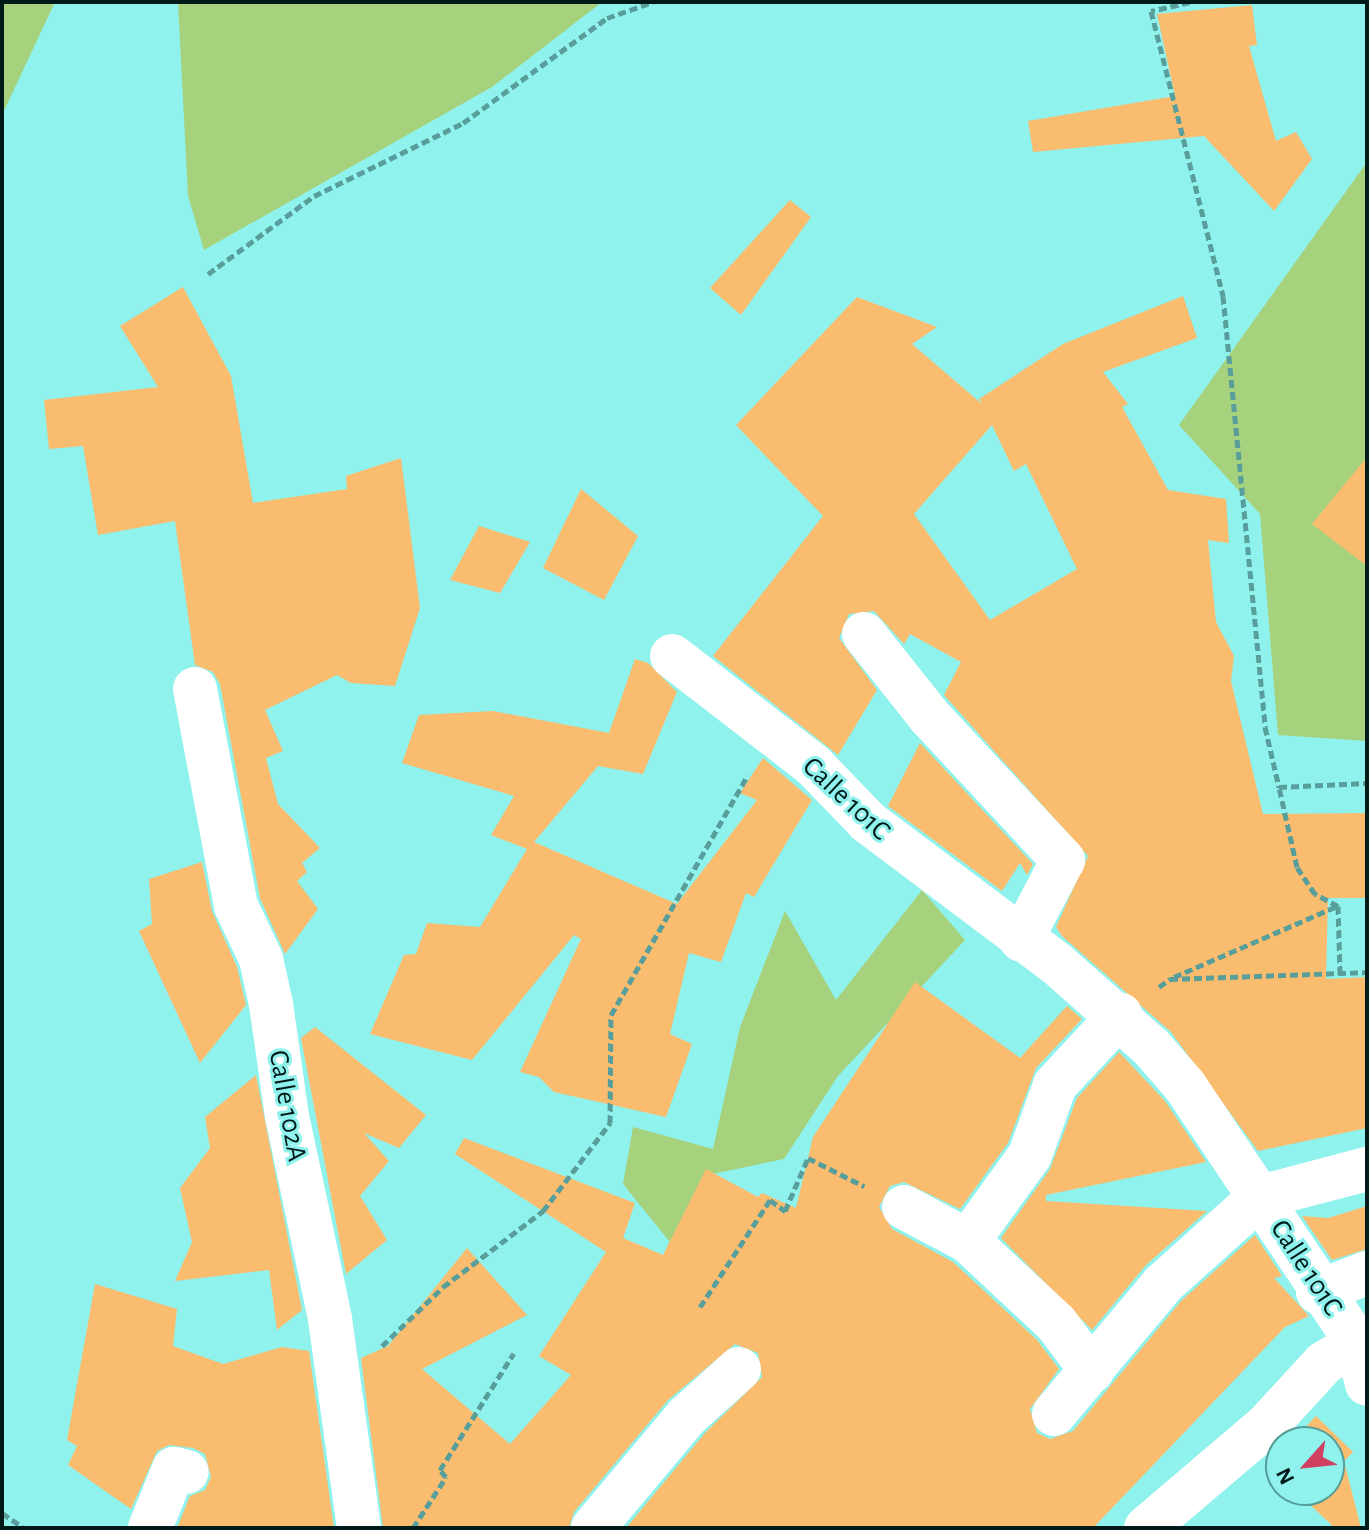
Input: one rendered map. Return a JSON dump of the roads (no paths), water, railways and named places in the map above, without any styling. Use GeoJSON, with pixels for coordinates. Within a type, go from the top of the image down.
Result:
{"type":"FeatureCollection","features":[{"type":"Feature","properties":{"kind":"street"},"geometry":{"type":"LineString","coordinates":[[864,634],[929,716],[1063,860],[1021,940]]}},
{"type":"Feature","properties":{"kind":"street","name":"Calle 101C"},"geometry":{"type":"LineString","coordinates":[[672,656],[813,765],[868,822],[1120,1015],[1185,1086],[1260,1197],[1318,1292],[1357,1343],[1367,1384]]}},
{"type":"Feature","properties":{"kind":"street","name":"Calle 102A"},"geometry":{"type":"LineString","coordinates":[[195,689],[236,906],[261,959],[271,1004],[337,1381],[359,1528]]}},
{"type":"Feature","properties":{"kind":"street"},"geometry":{"type":"LineString","coordinates":[[968,1241],[1030,1155],[1055,1085],[1120,1015]]}},
{"type":"Feature","properties":{"kind":"street","name":"Calle 101C"},"geometry":{"type":"LineString","coordinates":[[1054,1414],[1163,1284],[1260,1197],[1367,1169]]}},
{"type":"Feature","properties":{"kind":"street"},"geometry":{"type":"LineString","coordinates":[[904,1207],[968,1241],[1056,1323],[1092,1371]]}},
{"type":"Feature","properties":{"kind":"street"},"geometry":{"type":"LineString","coordinates":[[1318,1292],[1367,1273]]}},
{"type":"Feature","properties":{"kind":"street"},"geometry":{"type":"LineString","coordinates":[[1146,1528],[1267,1425],[1324,1363],[1357,1343]]}},
{"type":"Feature","properties":{"kind":"street"},"geometry":{"type":"LineString","coordinates":[[593,1528],[687,1416],[739,1369]]}},
{"type":"Feature","properties":{"kind":"street"},"geometry":{"type":"LineString","coordinates":[[150,1528],[174,1469],[187,1472]]}}]}
